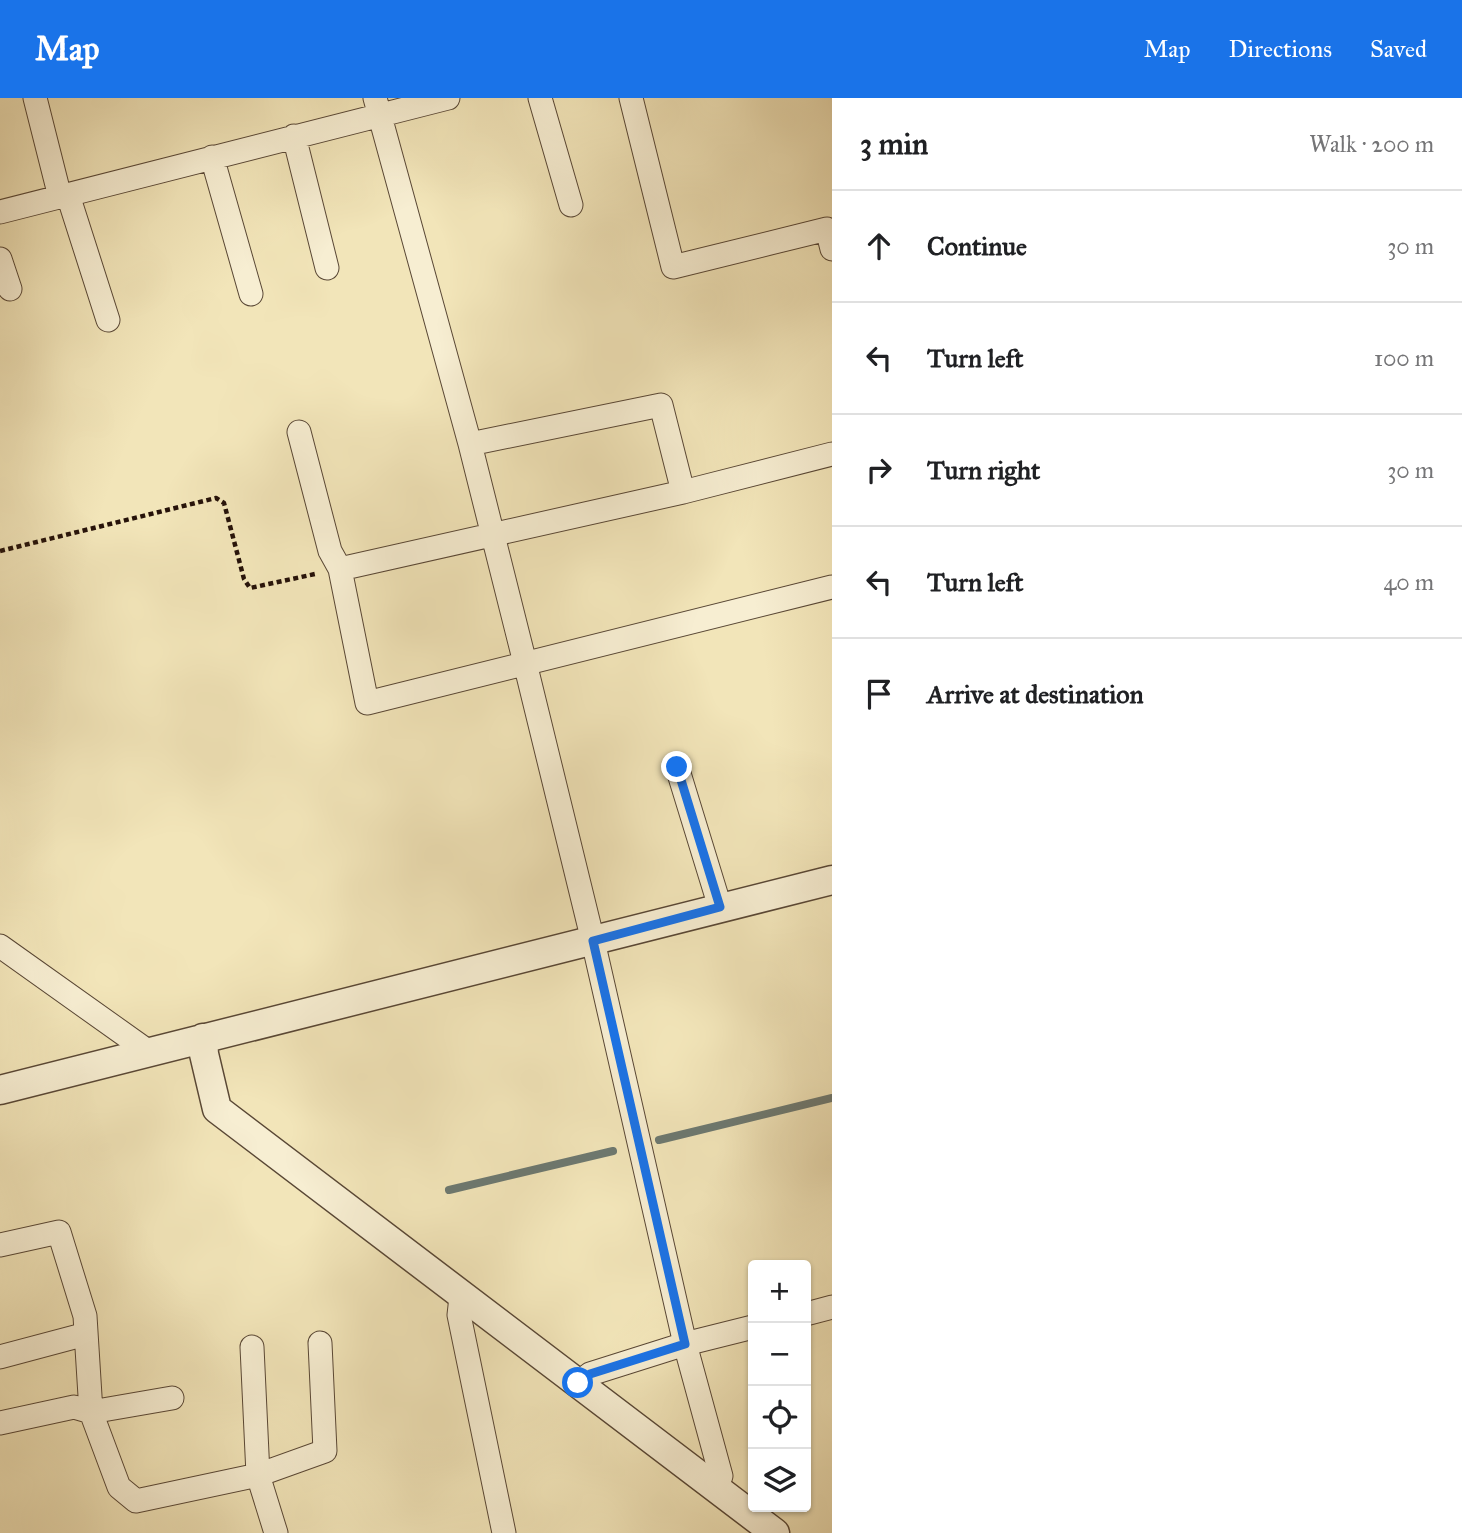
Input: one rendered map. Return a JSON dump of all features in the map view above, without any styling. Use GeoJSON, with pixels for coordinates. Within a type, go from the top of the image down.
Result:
{"type":"FeatureCollection","features":[{"type":"Feature","properties":{"kind":"street"},"geometry":{"type":"LineString","coordinates":[[35,98],[64,196],[108,320]]}},
{"type":"Feature","properties":{"kind":"street"},"geometry":{"type":"LineString","coordinates":[[0,212],[294,136],[376,106],[448,98]]}},
{"type":"Feature","properties":{"kind":"street"},"geometry":{"type":"LineString","coordinates":[[540,98],[570,205]]}},
{"type":"Feature","properties":{"kind":"street"},"geometry":{"type":"LineString","coordinates":[[631,98],[673,267],[827,229],[832,248]]}},
{"type":"Feature","properties":{"kind":"street"},"geometry":{"type":"LineString","coordinates":[[376,106],[470,444],[525,663],[593,941],[685,1344],[721,1476],[716,1488]]}},
{"type":"Feature","properties":{"kind":"street"},"geometry":{"type":"LineString","coordinates":[[294,136],[327,268]]}},
{"type":"Feature","properties":{"kind":"street"},"geometry":{"type":"LineString","coordinates":[[212,157],[251,294]]}},
{"type":"Feature","properties":{"kind":"street"},"geometry":{"type":"LineString","coordinates":[[0,259],[10,289]]}},
{"type":"Feature","properties":{"kind":"street"},"geometry":{"type":"LineString","coordinates":[[470,444],[661,405],[683,492]]}},
{"type":"Feature","properties":{"kind":"street"},"geometry":{"type":"LineString","coordinates":[[299,432],[330,551],[340,569],[367,704],[832,587]]}},
{"type":"Feature","properties":{"kind":"street"},"geometry":{"type":"LineString","coordinates":[[340,569],[683,492],[832,454]]}},
{"type":"Feature","properties":{"kind":"street"},"geometry":{"type":"LineString","coordinates":[[677,767],[720,907]]}},
{"type":"Feature","properties":{"kind":"street"},"geometry":{"type":"LineString","coordinates":[[0,1090],[832,880]]}},
{"type":"Feature","properties":{"kind":"street"},"geometry":{"type":"LineString","coordinates":[[0,946],[149,1052]]}},
{"type":"Feature","properties":{"kind":"street"},"geometry":{"type":"LineString","coordinates":[[203,1038],[204,1054],[217,1109],[775,1533]]}},
{"type":"Feature","properties":{"kind":"street"},"geometry":{"type":"LineString","coordinates":[[0,1245],[59,1232],[85,1316],[91,1412],[119,1488],[136,1501],[258,1475],[325,1451],[320,1343]]}},
{"type":"Feature","properties":{"kind":"street"},"geometry":{"type":"LineString","coordinates":[[461,1297],[459,1315],[504,1533]]}},
{"type":"Feature","properties":{"kind":"street"},"geometry":{"type":"LineString","coordinates":[[811,1313],[832,1307]]}},
{"type":"Feature","properties":{"kind":"street"},"geometry":{"type":"LineString","coordinates":[[578,1383],[590,1374],[685,1344],[748,1328]]}},
{"type":"Feature","properties":{"kind":"street"},"geometry":{"type":"LineString","coordinates":[[0,1357],[86,1334]]}},
{"type":"Feature","properties":{"kind":"street"},"geometry":{"type":"LineString","coordinates":[[252,1347],[258,1475],[276,1533]]}},
{"type":"Feature","properties":{"kind":"street"},"geometry":{"type":"LineString","coordinates":[[0,1423],[74,1406],[91,1412],[172,1398]]}},
{"type":"Feature","properties":{"kind":"path"},"geometry":{"type":"LineString","coordinates":[[0,551],[216,498],[224,503],[244,579],[250,588],[340,569]]}},
{"type":"Feature","properties":{"kind":"waterway"},"geometry":{"type":"LineString","coordinates":[[659,1140],[832,1098]]}},
{"type":"Feature","properties":{"kind":"waterway"},"geometry":{"type":"LineString","coordinates":[[449,1190],[613,1151]]}},
{"type":"Feature","properties":{"kind":"route"},"geometry":{"type":"LineString","coordinates":[[578,1383],[590,1374],[685,1344],[593,941],[720,907],[677,767]]}}]}
